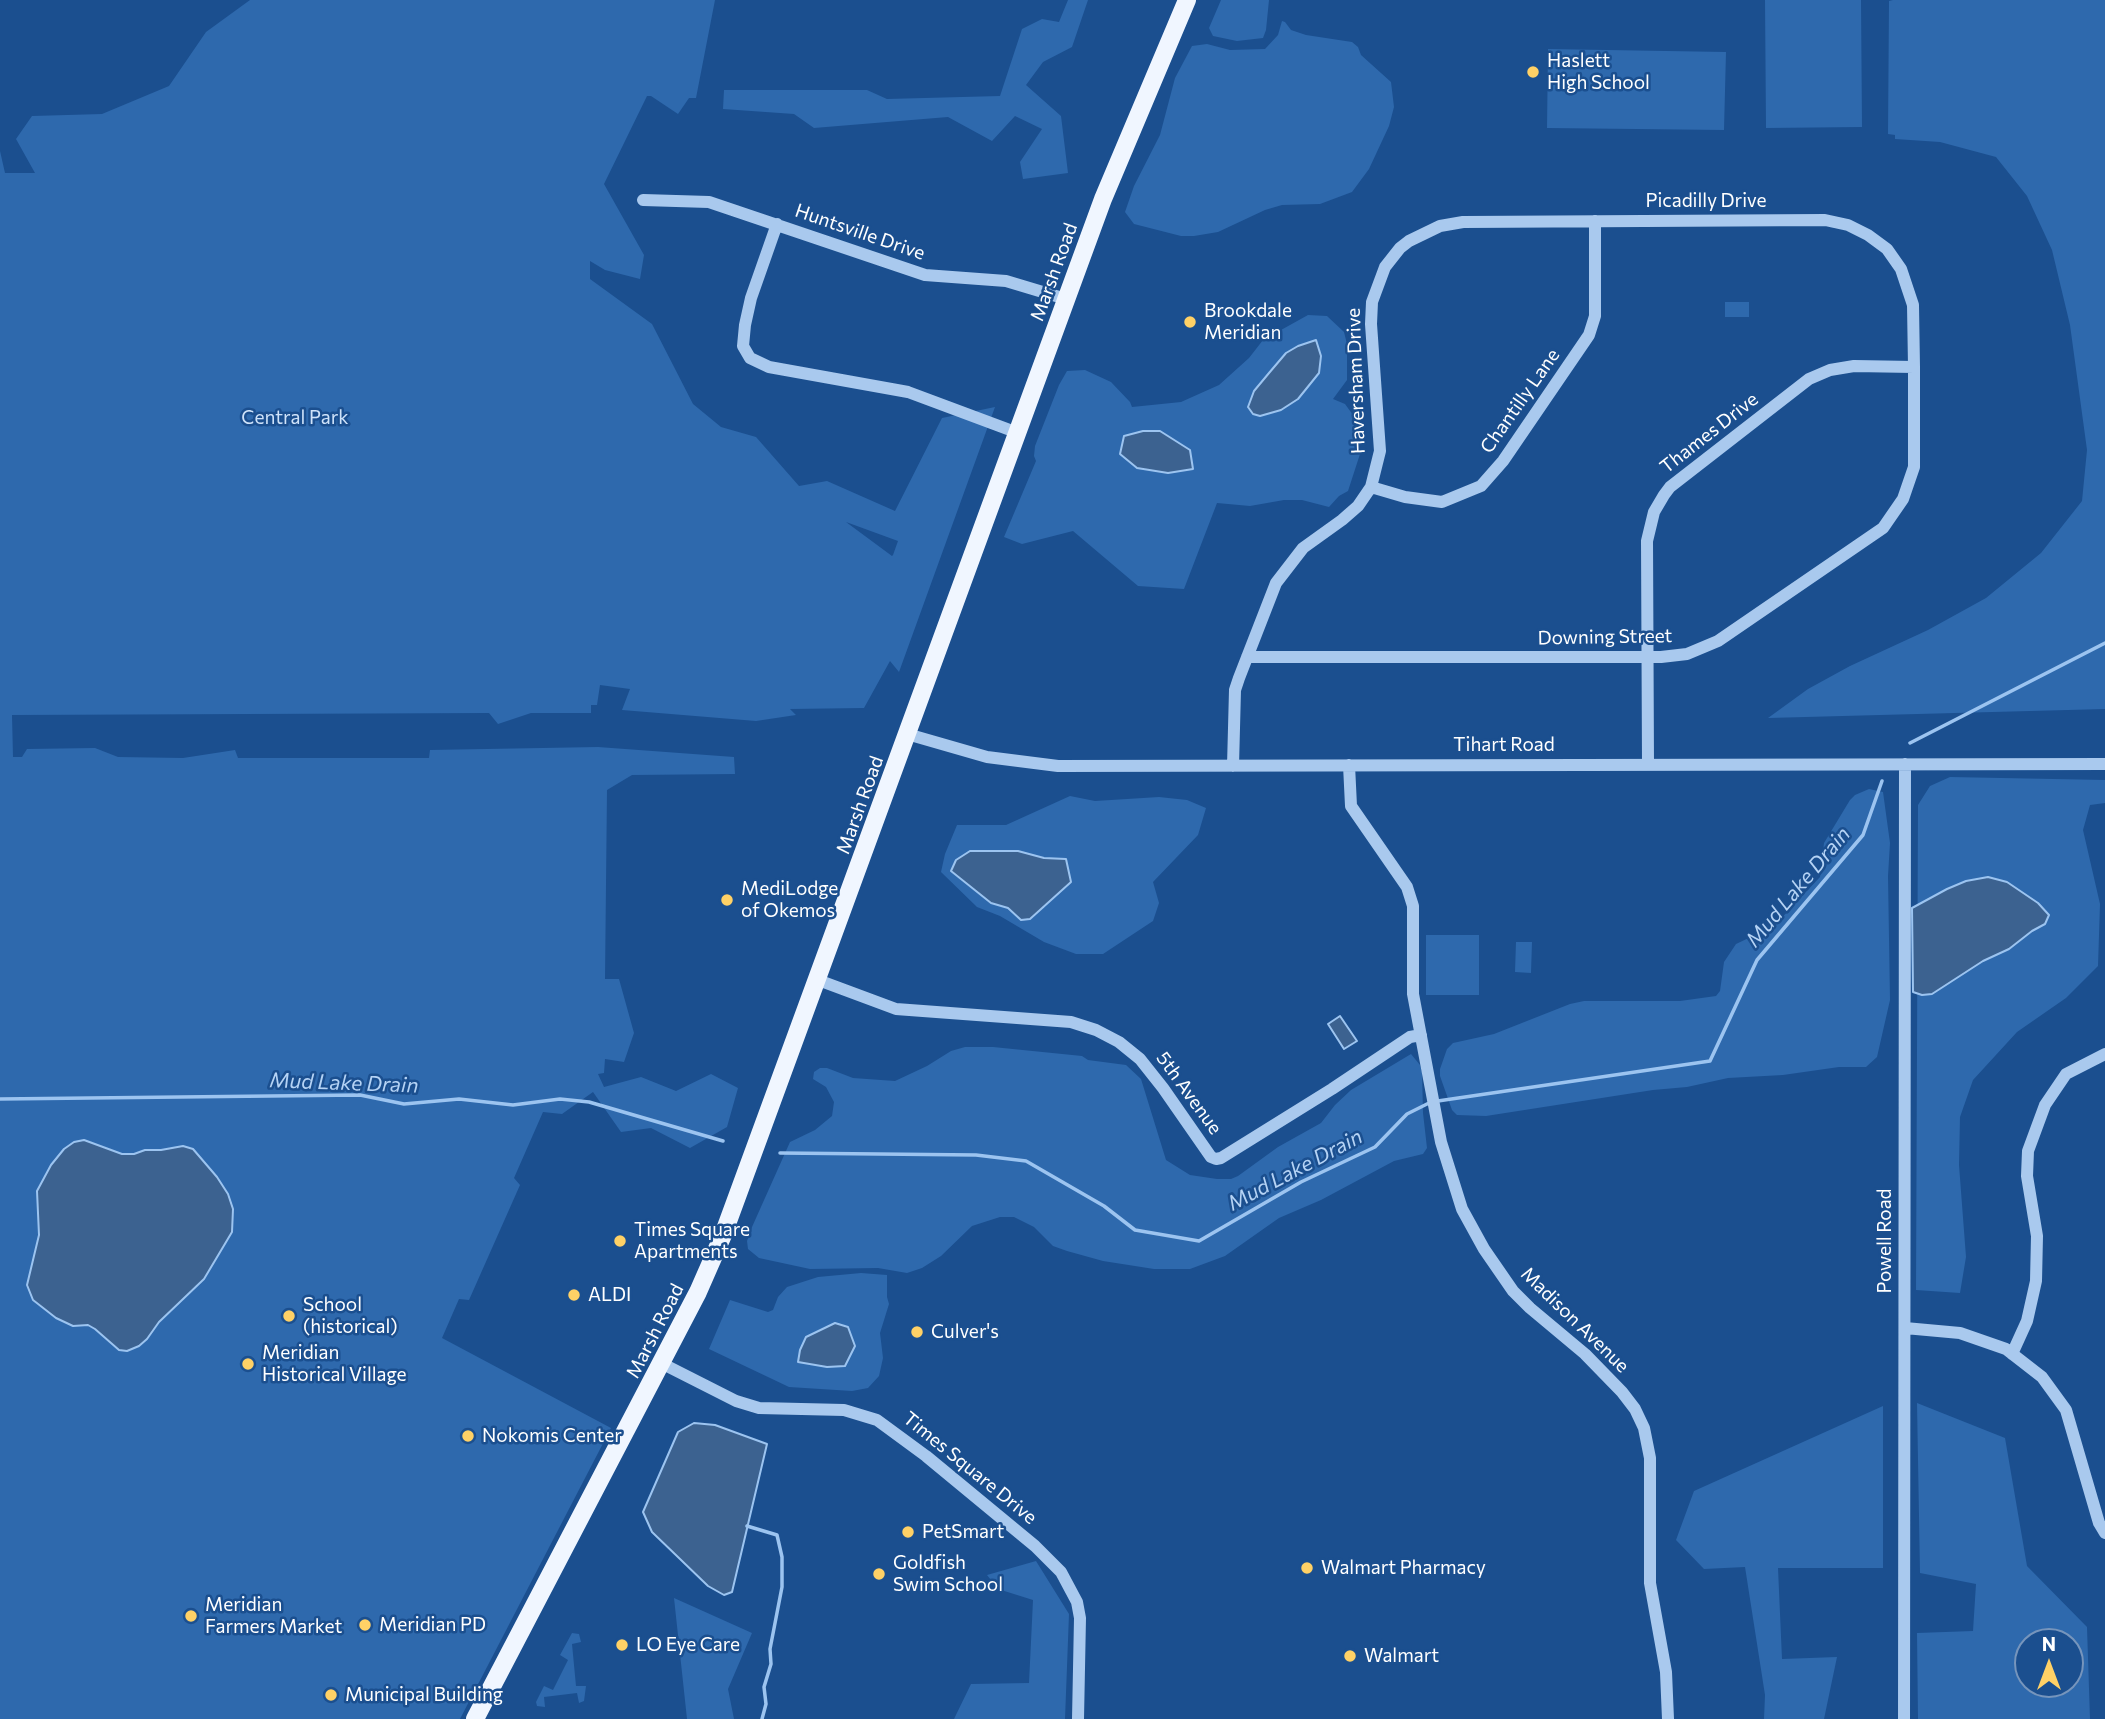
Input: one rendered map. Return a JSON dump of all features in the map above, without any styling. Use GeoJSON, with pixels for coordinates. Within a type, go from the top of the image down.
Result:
{"type":"FeatureCollection","features":[{"type":"Feature","properties":{"kind":"main road","name":"Marsh Road"},"geometry":{"type":"LineString","coordinates":[[475,1719],[662,1363],[698,1292],[723,1234],[1103,200],[1187,0]]}},
{"type":"Feature","properties":{"kind":"street","name":"Huntsville Drive"},"geometry":{"type":"LineString","coordinates":[[643,200],[709,202],[925,275],[1006,281],[1066,299]]}},
{"type":"Feature","properties":{"kind":"street","name":"Picadilly Drive"},"geometry":{"type":"LineString","coordinates":[[1400,248],[1429,230],[1463,222],[1825,220],[1858,229],[1886,249],[1907,281],[1913,305],[1914,367]]}},
{"type":"Feature","properties":{"kind":"street","name":"Chantilly Lane"},"geometry":{"type":"LineString","coordinates":[[1371,487],[1405,497],[1442,502],[1481,486],[1503,461],[1588,335],[1595,306],[1595,221]]}},
{"type":"Feature","properties":{"kind":"street"},"geometry":{"type":"LineString","coordinates":[[777,224],[746,318],[743,346],[750,358],[769,367],[908,392],[1018,433]]}},
{"type":"Feature","properties":{"kind":"street","name":"Haversham Drive"},"geometry":{"type":"LineString","coordinates":[[1233,766],[1234,699],[1239,678],[1276,583],[1303,548],[1342,520],[1371,487],[1380,451],[1370,314],[1380,277],[1400,248]]}},
{"type":"Feature","properties":{"kind":"street","name":"Thames Drive"},"geometry":{"type":"LineString","coordinates":[[1648,764],[1647,541],[1654,512],[1670,487],[1809,379],[1830,370],[1854,366],[1914,367]]}},
{"type":"Feature","properties":{"kind":"street","name":"Downing Street"},"geometry":{"type":"LineString","coordinates":[[1247,657],[1647,657],[1677,656],[1708,646],[1883,528],[1903,499],[1914,467],[1914,367]]}},
{"type":"Feature","properties":{"kind":"street","name":"Tihart Road"},"geometry":{"type":"LineString","coordinates":[[907,734],[987,757],[1042,765],[2105,764]]}},
{"type":"Feature","properties":{"kind":"street","name":"Powell Road"},"geometry":{"type":"LineString","coordinates":[[1904,1719],[1905,764]]}},
{"type":"Feature","properties":{"kind":"street","name":"Madison Avenue"},"geometry":{"type":"LineString","coordinates":[[1349,765],[1351,806],[1407,887],[1413,906],[1413,994],[1449,1172],[1462,1209],[1513,1291],[1585,1354],[1622,1392],[1635,1409],[1644,1428],[1650,1458],[1650,1583],[1666,1672],[1668,1719]]}},
{"type":"Feature","properties":{"kind":"street","name":"5th Avenue"},"geometry":{"type":"LineString","coordinates":[[818,980],[896,1009],[1071,1022],[1108,1035],[1130,1050],[1149,1069],[1211,1157],[1216,1159],[1222,1158],[1332,1089],[1410,1037],[1421,1035]]}},
{"type":"Feature","properties":{"kind":"street"},"geometry":{"type":"LineString","coordinates":[[2012,1354],[2028,1321],[2036,1282],[2037,1236],[2028,1176],[2028,1151],[2045,1105],[2066,1074],[2105,1054]]}},
{"type":"Feature","properties":{"kind":"street"},"geometry":{"type":"LineString","coordinates":[[1905,1328],[1960,1333],[2006,1349],[2042,1377],[2066,1410],[2099,1523],[2105,1533]]}},
{"type":"Feature","properties":{"kind":"street","name":"Times Square Drive"},"geometry":{"type":"LineString","coordinates":[[662,1363],[747,1405],[771,1410],[844,1410],[877,1420],[1035,1546],[1061,1572],[1077,1602],[1080,1618],[1078,1719]]}},
{"type":"Feature","properties":{"kind":"green space","name":"Central Park"},"geometry":{"type":"Polygon","coordinates":[[[250,0],[715,0],[696,98],[689,98],[678,114],[647,96],[604,184],[644,255],[640,279],[605,270],[590,261],[590,279],[652,324],[693,404],[721,427],[756,437],[799,486],[827,481],[895,511],[942,418],[995,407],[899,672],[890,661],[864,708],[790,709],[796,715],[756,721],[622,710],[630,689],[600,685],[597,705],[591,705],[591,713],[531,713],[498,724],[489,713],[12,715],[13,757],[22,757],[27,749],[95,748],[118,757],[183,758],[235,750],[238,758],[429,758],[430,750],[598,747],[734,757],[735,774],[632,775],[607,790],[605,979],[619,979],[634,1033],[624,1062],[605,1059],[604,1073],[598,1074],[604,1087],[641,1077],[676,1091],[711,1074],[738,1088],[727,1127],[690,1148],[651,1128],[621,1132],[593,1092],[562,1114],[543,1112],[514,1178],[520,1185],[469,1300],[459,1299],[442,1338],[611,1428],[460,1719],[0,1719],[0,151],[5,173],[35,173],[16,139],[32,116],[102,114],[169,86],[206,32],[250,0]],[[846,522],[892,556],[898,541],[846,522]]]}},
{"type":"Feature","properties":{"kind":"green space"},"geometry":{"type":"Polygon","coordinates":[[[1068,0],[1088,0],[1072,47],[1043,62],[1026,85],[1061,116],[1068,173],[1023,179],[1020,162],[1042,129],[1015,116],[992,141],[948,117],[814,128],[794,114],[723,109],[724,90],[867,90],[887,99],[1000,96],[1022,29],[1042,19],[1059,22],[1068,0]]]}},
{"type":"Feature","properties":{"kind":"green space"},"geometry":{"type":"Polygon","coordinates":[[[1221,0],[1269,0],[1263,38],[1237,41],[1213,36],[1209,28],[1221,0]]]}},
{"type":"Feature","properties":{"kind":"green space"},"geometry":{"type":"Polygon","coordinates":[[[1765,0],[1861,0],[1862,127],[1766,128],[1765,0]]]}},
{"type":"Feature","properties":{"kind":"green space"},"geometry":{"type":"Polygon","coordinates":[[[2105,0],[2105,709],[1768,718],[1808,689],[1986,598],[2041,553],[2082,501],[2087,450],[2070,325],[2052,250],[2027,196],[1996,157],[1940,142],[1895,139],[1895,135],[1888,134],[1889,1],[2105,0]]]}},
{"type":"Feature","properties":{"kind":"green space"},"geometry":{"type":"Polygon","coordinates":[[[1282,21],[1291,30],[1306,35],[1352,42],[1361,55],[1391,82],[1394,107],[1389,126],[1369,169],[1352,192],[1320,204],[1282,205],[1265,210],[1218,232],[1181,236],[1134,224],[1125,212],[1134,186],[1160,135],[1175,78],[1192,46],[1207,44],[1230,50],[1265,49],[1278,35],[1282,21]]]}},
{"type":"Feature","properties":{"kind":"green space"},"geometry":{"type":"Polygon","coordinates":[[[1548,49],[1726,52],[1724,130],[1547,128],[1548,49]]]}},
{"type":"Feature","properties":{"kind":"green space"},"geometry":{"type":"Polygon","coordinates":[[[1725,302],[1749,302],[1749,317],[1725,317],[1725,302]]]}},
{"type":"Feature","properties":{"kind":"green space"},"geometry":{"type":"Polygon","coordinates":[[[1308,315],[1327,316],[1344,332],[1347,344],[1347,380],[1333,399],[1345,404],[1353,415],[1360,454],[1348,491],[1329,507],[1302,500],[1250,506],[1217,503],[1184,589],[1138,586],[1073,531],[1022,544],[1004,537],[1036,461],[1035,446],[1067,371],[1085,370],[1111,382],[1132,407],[1181,402],[1219,385],[1249,358],[1263,340],[1308,315]]]}},
{"type":"Feature","properties":{"kind":"green space"},"geometry":{"type":"Polygon","coordinates":[[[1950,777],[2105,780],[2105,803],[2090,805],[2083,830],[2100,904],[2098,966],[2066,998],[2017,1032],[1973,1080],[1960,1117],[1959,1165],[1966,1257],[1960,1293],[1916,1290],[1918,805],[1930,786],[1950,777]]]}},
{"type":"Feature","properties":{"kind":"green space"},"geometry":{"type":"Polygon","coordinates":[[[1869,789],[1883,792],[1890,843],[1890,1000],[1877,1057],[1866,1067],[1839,1067],[1783,1075],[1728,1078],[1687,1087],[1486,1116],[1457,1115],[1452,1110],[1440,1069],[1447,1049],[1453,1043],[1494,1034],[1584,1001],[1680,1001],[1716,996],[1720,991],[1724,962],[1736,944],[1774,926],[1820,877],[1824,843],[1850,800],[1869,789]]]}},
{"type":"Feature","properties":{"kind":"green space"},"geometry":{"type":"Polygon","coordinates":[[[1070,796],[1095,801],[1159,797],[1187,800],[1206,808],[1198,835],[1153,882],[1159,903],[1153,921],[1103,954],[1076,954],[1044,942],[1000,916],[977,907],[941,872],[957,825],[1006,825],[1070,796]]]}},
{"type":"Feature","properties":{"kind":"green space"},"geometry":{"type":"Polygon","coordinates":[[[1426,935],[1479,935],[1479,995],[1426,995],[1426,935]]]}},
{"type":"Feature","properties":{"kind":"green space"},"geometry":{"type":"Polygon","coordinates":[[[1516,942],[1532,942],[1531,973],[1515,972],[1516,942]]]}},
{"type":"Feature","properties":{"kind":"green space"},"geometry":{"type":"Polygon","coordinates":[[[965,1047],[993,1047],[1082,1056],[1088,1060],[1126,1065],[1141,1079],[1166,1160],[1190,1175],[1217,1179],[1238,1176],[1278,1147],[1321,1123],[1351,1090],[1411,1054],[1422,1072],[1427,1148],[1423,1154],[1394,1161],[1321,1200],[1279,1218],[1225,1256],[1190,1269],[1154,1269],[1103,1261],[1067,1251],[1053,1246],[1034,1227],[1014,1217],[1000,1217],[972,1226],[941,1256],[922,1268],[907,1273],[878,1268],[810,1269],[759,1258],[748,1249],[747,1241],[752,1227],[790,1142],[815,1130],[832,1116],[834,1102],[826,1087],[813,1079],[814,1072],[827,1068],[853,1078],[895,1081],[951,1051],[965,1047]]]}},
{"type":"Feature","properties":{"kind":"green space"},"geometry":{"type":"Polygon","coordinates":[[[861,1273],[887,1275],[889,1304],[880,1333],[883,1358],[879,1376],[868,1388],[852,1391],[789,1387],[709,1349],[730,1300],[768,1312],[773,1310],[778,1297],[787,1287],[818,1277],[861,1273]]]}},
{"type":"Feature","properties":{"kind":"green space"},"geometry":{"type":"Polygon","coordinates":[[[1917,1403],[2005,1438],[2027,1566],[2087,1627],[2090,1719],[1918,1719],[1917,1633],[1973,1631],[1976,1584],[1920,1573],[1917,1403]]]}},
{"type":"Feature","properties":{"kind":"green space"},"geometry":{"type":"Polygon","coordinates":[[[1883,1406],[1883,1568],[1778,1568],[1782,1659],[1837,1657],[1824,1719],[1764,1719],[1765,1695],[1745,1567],[1704,1569],[1676,1540],[1694,1491],[1883,1406]]]}},
{"type":"Feature","properties":{"kind":"green space"},"geometry":{"type":"Polygon","coordinates":[[[1036,1561],[1069,1614],[1065,1719],[954,1719],[971,1684],[1029,1683],[1033,1600],[998,1589],[987,1575],[1036,1561]]]}},
{"type":"Feature","properties":{"kind":"green space"},"geometry":{"type":"Polygon","coordinates":[[[674,1598],[752,1633],[728,1689],[734,1719],[687,1719],[674,1598]]]}},
{"type":"Feature","properties":{"kind":"green space"},"geometry":{"type":"Polygon","coordinates":[[[572,1633],[579,1634],[581,1642],[572,1644],[576,1686],[586,1686],[584,1701],[579,1703],[577,1693],[544,1697],[545,1707],[537,1706],[536,1702],[544,1686],[553,1690],[568,1660],[560,1655],[572,1633]]]}},
{"type":"Feature","properties":{"kind":"shaded area"},"geometry":{"type":"Polygon","coordinates":[[[1316,340],[1321,356],[1319,373],[1298,399],[1281,410],[1260,416],[1253,414],[1248,407],[1254,391],[1286,353],[1316,340]]]}},
{"type":"Feature","properties":{"kind":"shaded area"},"geometry":{"type":"Polygon","coordinates":[[[1143,431],[1160,431],[1190,450],[1193,469],[1168,473],[1137,468],[1120,454],[1124,436],[1143,431]]]}},
{"type":"Feature","properties":{"kind":"shaded area"},"geometry":{"type":"Polygon","coordinates":[[[970,851],[1018,851],[1044,858],[1066,859],[1071,882],[1030,919],[1021,920],[1008,908],[991,903],[951,871],[956,860],[970,851]]]}},
{"type":"Feature","properties":{"kind":"shaded area"},"geometry":{"type":"Polygon","coordinates":[[[1988,877],[2007,882],[2038,903],[2049,915],[2045,924],[2009,949],[1983,961],[1932,994],[1913,992],[1912,908],[1966,881],[1988,877]]]}},
{"type":"Feature","properties":{"kind":"shaded area"},"geometry":{"type":"Polygon","coordinates":[[[1340,1016],[1357,1041],[1344,1049],[1328,1024],[1340,1016]]]}},
{"type":"Feature","properties":{"kind":"shaded area"},"geometry":{"type":"Polygon","coordinates":[[[84,1140],[122,1154],[183,1146],[193,1149],[217,1177],[228,1194],[233,1209],[232,1232],[204,1279],[159,1322],[147,1339],[127,1351],[119,1350],[88,1325],[73,1326],[56,1318],[33,1300],[27,1285],[39,1235],[37,1191],[51,1165],[64,1149],[74,1142],[84,1140]]]}},
{"type":"Feature","properties":{"kind":"shaded area"},"geometry":{"type":"Polygon","coordinates":[[[835,1323],[848,1327],[855,1346],[845,1366],[827,1367],[798,1362],[806,1337],[835,1323]]]}},
{"type":"Feature","properties":{"kind":"shaded area"},"geometry":{"type":"Polygon","coordinates":[[[694,1423],[715,1425],[767,1444],[732,1592],[724,1595],[708,1586],[652,1532],[643,1512],[678,1432],[694,1423]]]}},
{"type":"Feature","properties":{"kind":"waterway","name":"Mud Lake Drain"},"geometry":{"type":"LineString","coordinates":[[1910,743],[2105,643]]}},
{"type":"Feature","properties":{"kind":"waterway","name":"Mud Lake Drain"},"geometry":{"type":"LineString","coordinates":[[780,1153],[976,1155],[1026,1161],[1104,1206],[1135,1230],[1199,1241],[1301,1182],[1375,1147],[1407,1114],[1431,1102],[1710,1061],[1757,960],[1863,835],[1882,781]]}},
{"type":"Feature","properties":{"kind":"waterway","name":"Mud Lake Drain"},"geometry":{"type":"LineString","coordinates":[[0,1099],[360,1095],[404,1104],[459,1099],[513,1105],[560,1099],[589,1102],[723,1141]]}},
{"type":"Feature","properties":{"kind":"waterway"},"geometry":{"type":"LineString","coordinates":[[747,1526],[777,1535],[782,1557],[782,1587],[770,1649],[771,1664],[764,1687],[766,1704],[762,1719]]}},
{"type":"Feature","properties":{"kind":"place","name":"Haslett High School"},"geometry":{"type":"Point","coordinates":[1533,72]}},
{"type":"Feature","properties":{"kind":"place","name":"Brookdale Meridian"},"geometry":{"type":"Point","coordinates":[1190,322]}},
{"type":"Feature","properties":{"kind":"place","name":"MediLodge of Okemos"},"geometry":{"type":"Point","coordinates":[727,900]}},
{"type":"Feature","properties":{"kind":"place","name":"Times Square Apartments"},"geometry":{"type":"Point","coordinates":[620,1241]}},
{"type":"Feature","properties":{"kind":"place","name":"ALDI"},"geometry":{"type":"Point","coordinates":[574,1295]}},
{"type":"Feature","properties":{"kind":"place","name":"School (historical)"},"geometry":{"type":"Point","coordinates":[289,1316]}},
{"type":"Feature","properties":{"kind":"place","name":"Culver's"},"geometry":{"type":"Point","coordinates":[917,1332]}},
{"type":"Feature","properties":{"kind":"place","name":"Meridian Historical Village"},"geometry":{"type":"Point","coordinates":[248,1364]}},
{"type":"Feature","properties":{"kind":"place","name":"Nokomis Center"},"geometry":{"type":"Point","coordinates":[468,1436]}},
{"type":"Feature","properties":{"kind":"place","name":"PetSmart"},"geometry":{"type":"Point","coordinates":[908,1532]}},
{"type":"Feature","properties":{"kind":"place","name":"Walmart Pharmacy"},"geometry":{"type":"Point","coordinates":[1307,1568]}},
{"type":"Feature","properties":{"kind":"place","name":"Goldfish Swim School"},"geometry":{"type":"Point","coordinates":[879,1574]}},
{"type":"Feature","properties":{"kind":"place","name":"Meridian Farmers Market"},"geometry":{"type":"Point","coordinates":[191,1616]}},
{"type":"Feature","properties":{"kind":"place","name":"Meridian PD"},"geometry":{"type":"Point","coordinates":[365,1625]}},
{"type":"Feature","properties":{"kind":"place","name":"LO Eye Care"},"geometry":{"type":"Point","coordinates":[622,1645]}},
{"type":"Feature","properties":{"kind":"place","name":"Walmart"},"geometry":{"type":"Point","coordinates":[1350,1656]}},
{"type":"Feature","properties":{"kind":"place","name":"Municipal Building"},"geometry":{"type":"Point","coordinates":[331,1695]}}]}
